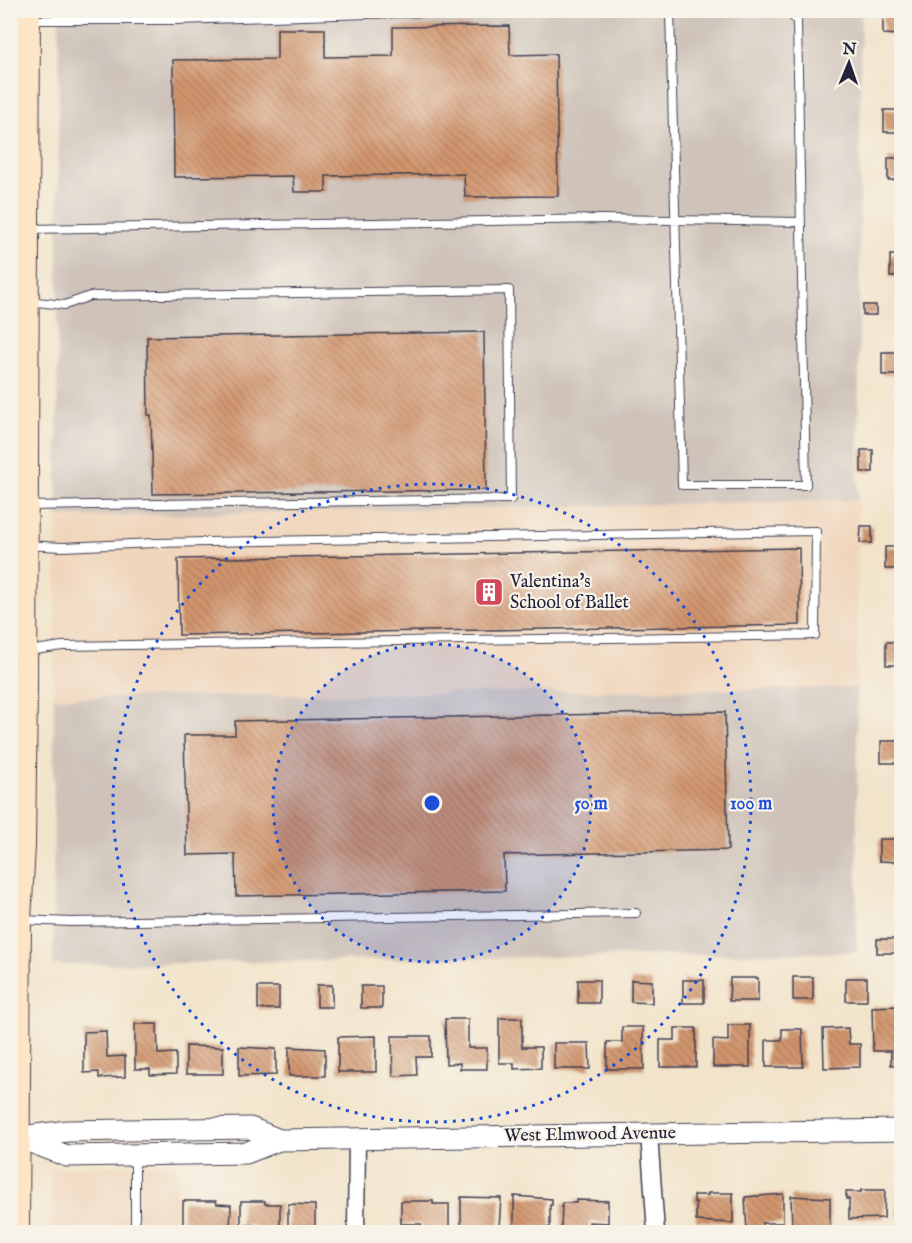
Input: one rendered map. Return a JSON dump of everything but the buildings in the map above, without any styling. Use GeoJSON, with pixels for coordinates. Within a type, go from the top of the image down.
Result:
{"type":"FeatureCollection","features":[{"type":"Feature","properties":{"kind":"main road"},"geometry":{"type":"LineString","coordinates":[[17,1233],[14,1136],[19,920],[17,846],[26,652],[22,596],[26,506],[19,303],[27,229],[28,15]]}},
{"type":"Feature","properties":{"kind":"street","name":"West Elmwood Avenue"},"geometry":{"type":"LineString","coordinates":[[14,1136],[77,1130],[250,1128],[279,1140]]}},
{"type":"Feature","properties":{"kind":"street","name":"West Elmwood Avenue"},"geometry":{"type":"LineString","coordinates":[[14,1136],[67,1156],[246,1153],[279,1140],[902,1130]]}},
{"type":"Feature","properties":{"kind":"street"},"geometry":{"type":"LineString","coordinates":[[649,1134],[656,1233]]}},
{"type":"Feature","properties":{"kind":"street"},"geometry":{"type":"LineString","coordinates":[[356,1233],[357,1138]]}},
{"type":"Feature","properties":{"kind":"lane"},"geometry":{"type":"LineString","coordinates":[[28,15],[177,20],[496,10]]}},
{"type":"Feature","properties":{"kind":"lane"},"geometry":{"type":"LineString","coordinates":[[670,10],[682,486],[806,484],[797,21],[787,10]]}},
{"type":"Feature","properties":{"kind":"lane"},"geometry":{"type":"LineString","coordinates":[[27,229],[602,219],[801,222]]}},
{"type":"Feature","properties":{"kind":"lane"},"geometry":{"type":"LineString","coordinates":[[19,303],[65,305],[90,296],[509,290],[512,499],[26,506]]}},
{"type":"Feature","properties":{"kind":"lane"},"geometry":{"type":"LineString","coordinates":[[26,545],[63,547],[155,543],[816,531],[815,635],[74,646],[26,652]]}},
{"type":"Feature","properties":{"kind":"lane"},"geometry":{"type":"LineString","coordinates":[[19,920],[72,922],[636,913]]}},
{"type":"Feature","properties":{"kind":"lane"},"geometry":{"type":"LineString","coordinates":[[135,1155],[135,1233]]}},
{"type":"Feature","properties":{"kind":"shaded area"},"geometry":{"type":"Polygon","coordinates":[[[59,11],[861,11],[858,500],[57,517],[59,11]]]}},
{"type":"Feature","properties":{"kind":"shaded area"},"geometry":{"type":"Polygon","coordinates":[[[858,500],[857,688],[54,698],[57,517],[858,500]]]}},
{"type":"Feature","properties":{"kind":"shaded area"},"geometry":{"type":"Polygon","coordinates":[[[857,688],[857,952],[53,965],[54,698],[857,688]]]}},
{"type":"Feature","properties":{"kind":"shaded area"},"geometry":{"type":"Polygon","coordinates":[[[177,1163],[176,1232],[51,1232],[51,1169],[177,1163]]]}},
{"type":"Feature","properties":{"kind":"place","name":"Valentina's School of Ballet"},"geometry":{"type":"Point","coordinates":[489,592]}}]}
